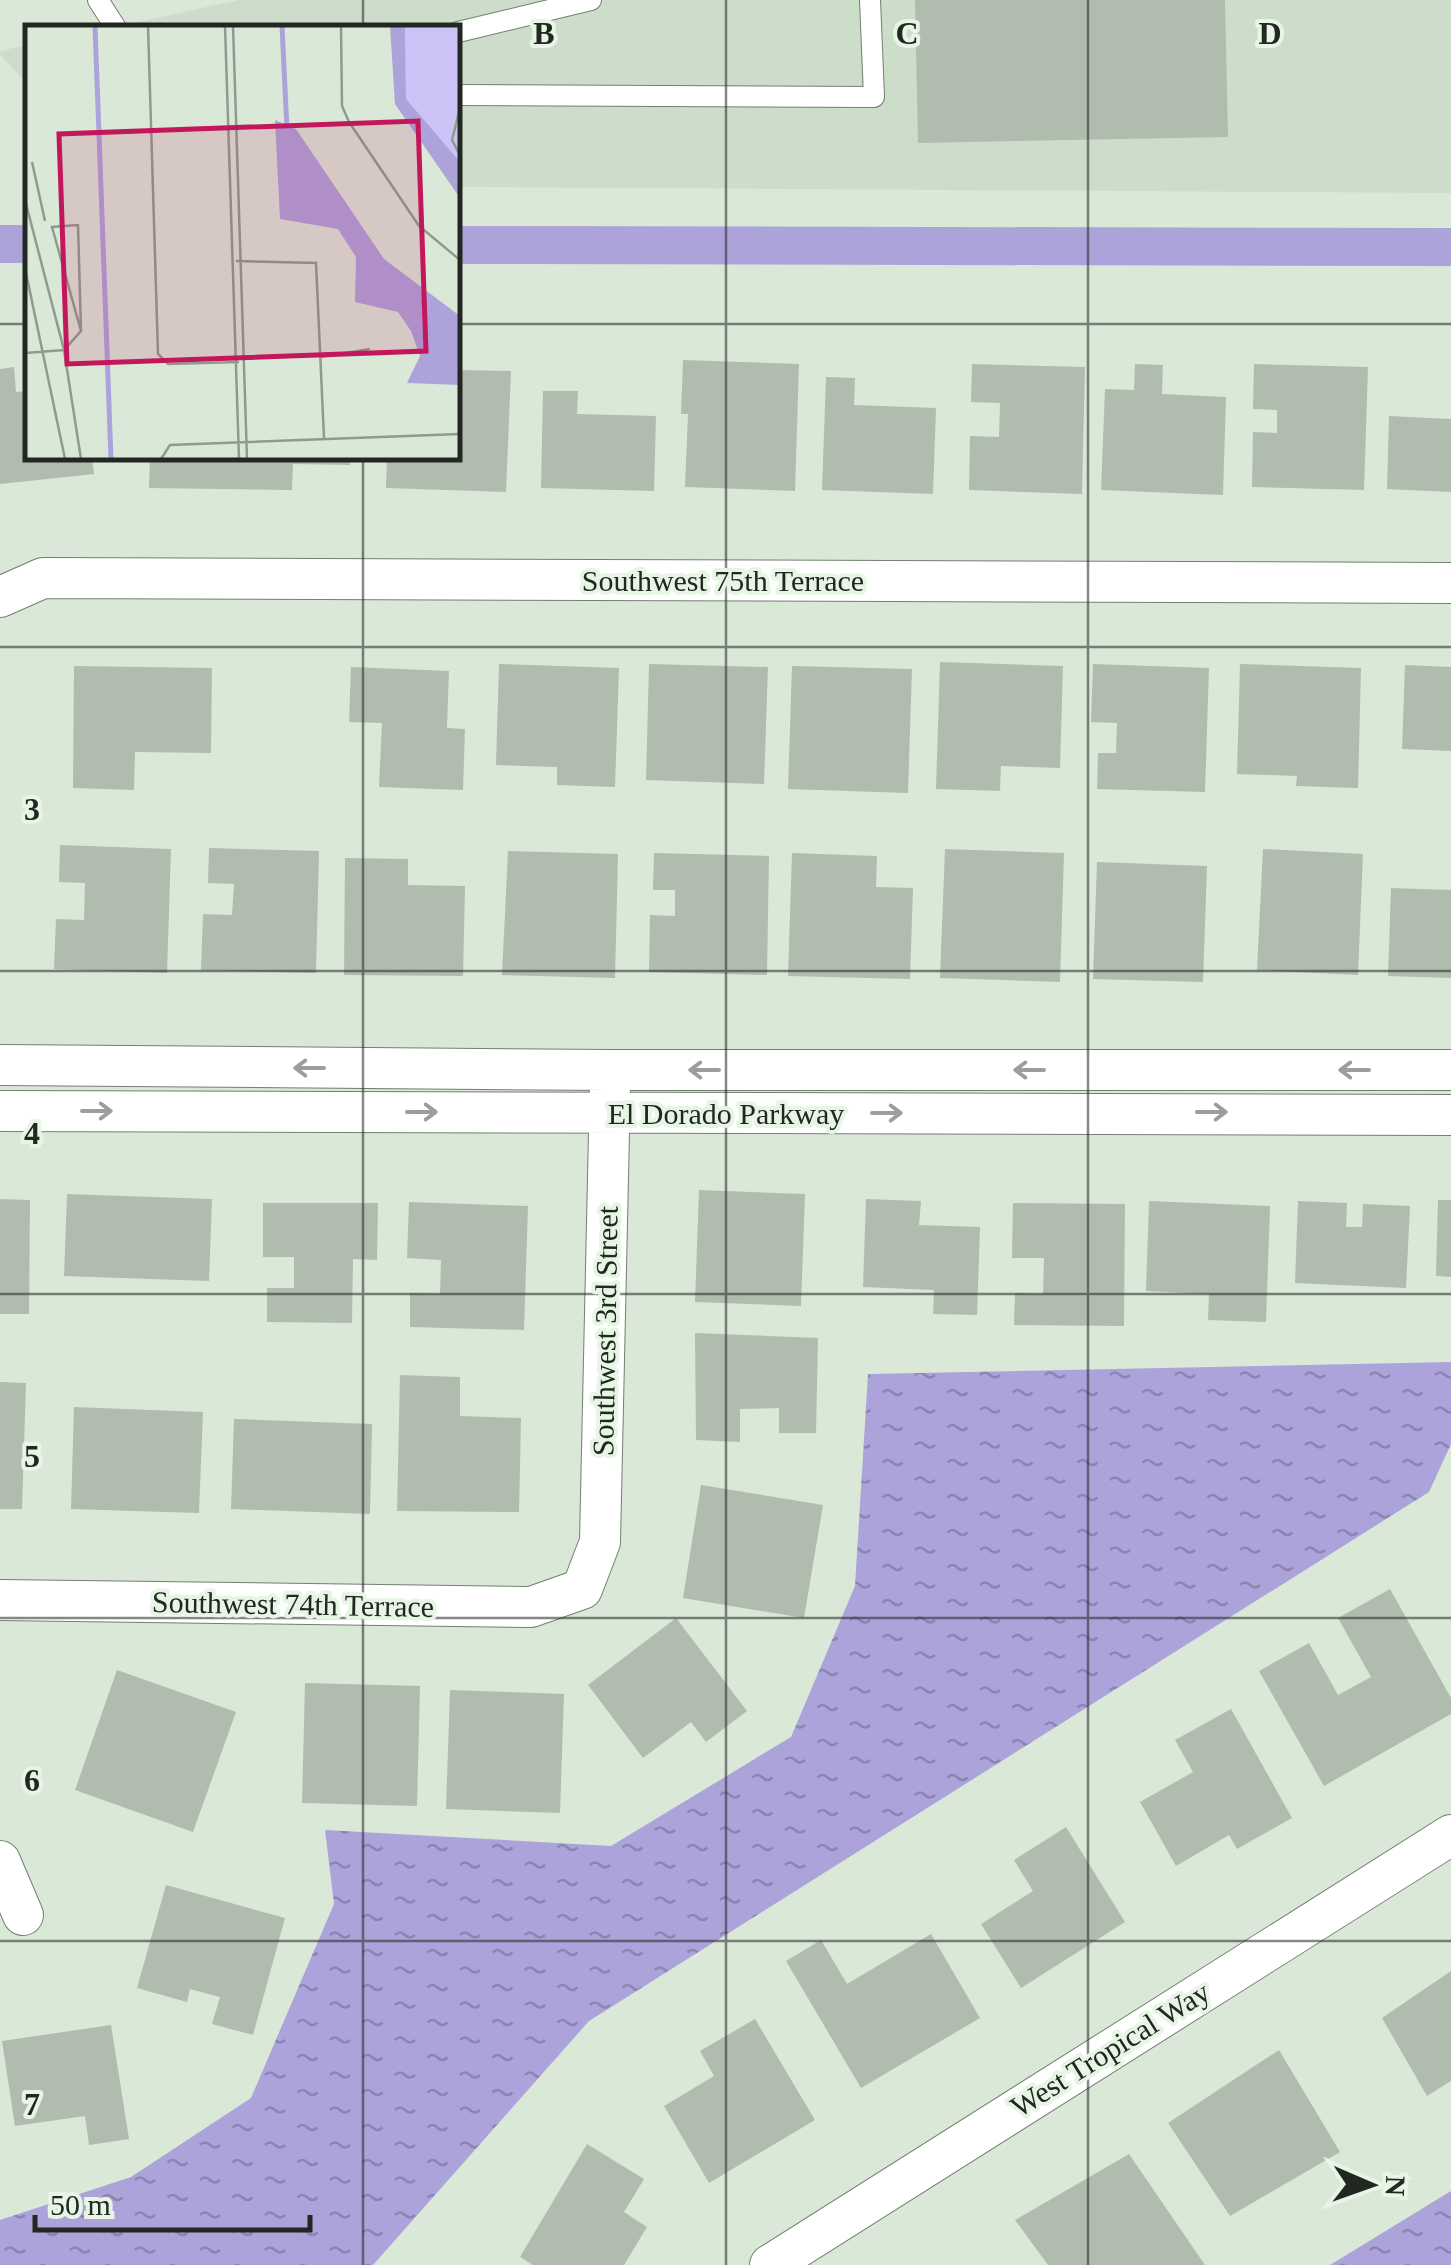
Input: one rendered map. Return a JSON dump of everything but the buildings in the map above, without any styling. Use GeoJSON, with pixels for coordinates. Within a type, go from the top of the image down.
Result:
{"type":"FeatureCollection","features":[{"type":"Feature","properties":{"kind":"street","name":"Southwest 75th Terrace"},"geometry":{"type":"LineString","coordinates":[[0,597],[43,578],[1451,583]]}},
{"type":"Feature","properties":{"kind":"street","name":"El Dorado Parkway"},"geometry":{"type":"LineString","coordinates":[[0,1065],[1451,1070]]}},
{"type":"Feature","properties":{"kind":"street","name":"Southwest 3rd Street"},"geometry":{"type":"LineString","coordinates":[[582,1588],[600,1542],[610,1070]]}},
{"type":"Feature","properties":{"kind":"street","name":"El Dorado Parkway"},"geometry":{"type":"LineString","coordinates":[[0,1111],[1451,1114]]}},
{"type":"Feature","properties":{"kind":"street","name":"Southwest 74th Terrace"},"geometry":{"type":"LineString","coordinates":[[0,1600],[532,1607],[582,1588]]}},
{"type":"Feature","properties":{"kind":"street","name":"West Tropical Way"},"geometry":{"type":"LineString","coordinates":[[770,2265],[1451,1835]]}},
{"type":"Feature","properties":{"kind":"street"},"geometry":{"type":"LineString","coordinates":[[0,1862],[23,1915]]}},
{"type":"Feature","properties":{"kind":"lane"},"geometry":{"type":"LineString","coordinates":[[98,0],[114,25]]}},
{"type":"Feature","properties":{"kind":"lane"},"geometry":{"type":"LineString","coordinates":[[460,32],[591,0]]}},
{"type":"Feature","properties":{"kind":"lane"},"geometry":{"type":"LineString","coordinates":[[460,95],[874,97],[870,0]]}},
{"type":"Feature","properties":{"kind":"shaded area"},"geometry":{"type":"Polygon","coordinates":[[[239,0],[1451,0],[1451,193],[460,187],[460,25],[124,25],[239,0]]]}},
{"type":"Feature","properties":{"kind":"shaded area"},"geometry":{"type":"Polygon","coordinates":[[[25,46],[25,81],[0,55],[0,51],[25,46]]]}},
{"type":"Feature","properties":{"kind":"water"},"geometry":{"type":"Polygon","coordinates":[[[1451,1362],[1451,1444],[1429,1492],[589,2021],[373,2265],[0,2265],[0,2220],[131,2177],[251,2098],[334,1904],[325,1830],[611,1846],[791,1737],[855,1586],[868,1374],[1451,1362]]]}},
{"type":"Feature","properties":{"kind":"water"},"geometry":{"type":"Polygon","coordinates":[[[1451,2191],[1451,2265],[1330,2265],[1451,2191]]]}},
{"type":"Feature","properties":{"kind":"waterway"},"geometry":{"type":"LineString","coordinates":[[0,244],[25,244]]}},
{"type":"Feature","properties":{"kind":"waterway"},"geometry":{"type":"LineString","coordinates":[[460,245],[1451,247]]}}]}
